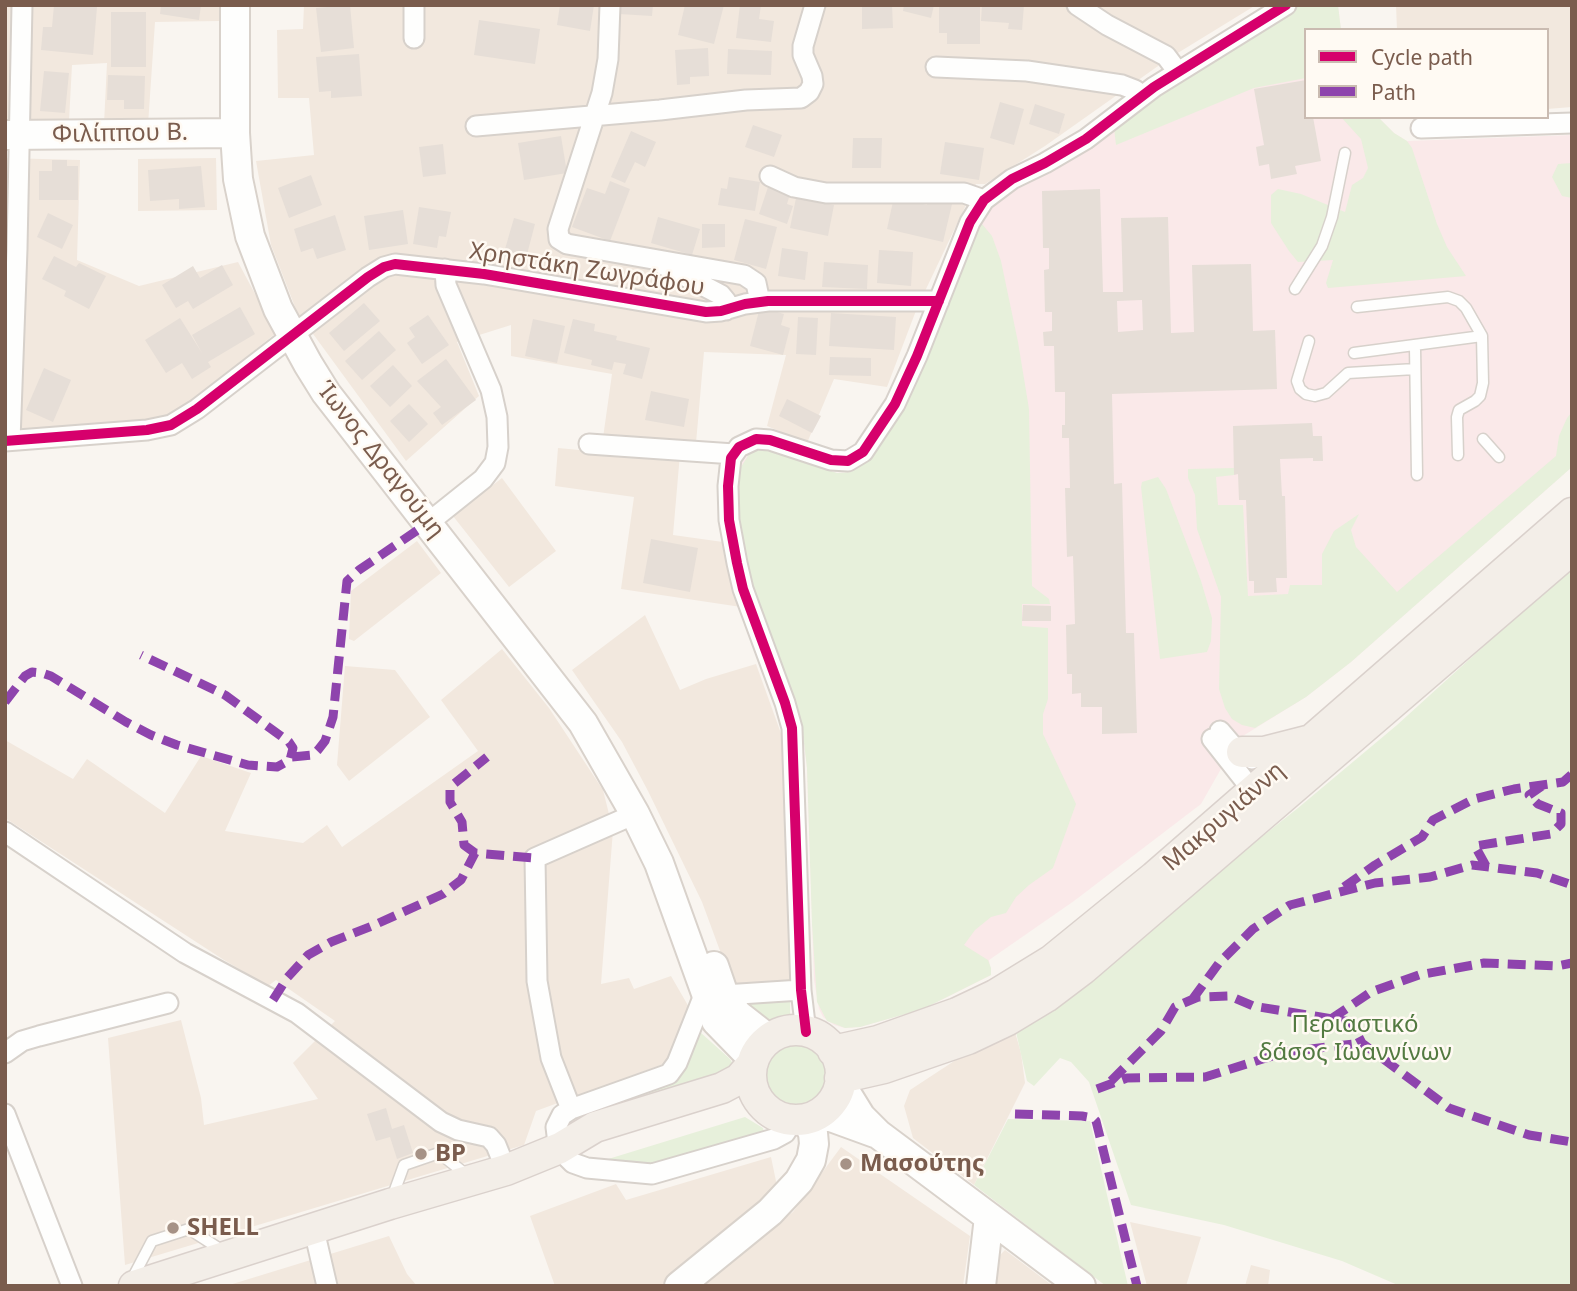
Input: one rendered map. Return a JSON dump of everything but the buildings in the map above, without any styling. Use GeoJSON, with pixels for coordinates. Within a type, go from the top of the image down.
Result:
{"type":"FeatureCollection","features":[{"type":"Feature","properties":{"kind":"main road","name":"Ίωνος Δραγούμη"},"geometry":{"type":"LineString","coordinates":[[234,5],[238,179],[246,220],[270,289],[292,335],[317,380],[573,709],[635,814],[659,863],[714,995]]}},
{"type":"Feature","properties":{"kind":"main road","name":"Φιλίππου Β."},"geometry":{"type":"LineString","coordinates":[[12,135],[235,133]]}},
{"type":"Feature","properties":{"kind":"main road","name":"Μακρυγιάννη"},"geometry":{"type":"LineString","coordinates":[[1269,793],[1314,739],[1572,513]]}},
{"type":"Feature","properties":{"kind":"main road","name":"Μακρυγιάννη"},"geometry":{"type":"LineString","coordinates":[[838,1071],[878,1041],[957,1013],[995,995],[1073,945],[1269,793],[1572,549]]}},
{"type":"Feature","properties":{"kind":"main road"},"geometry":{"type":"LineString","coordinates":[[1242,752],[1264,752],[1314,739]]}},
{"type":"Feature","properties":{"kind":"main road"},"geometry":{"type":"LineString","coordinates":[[714,995],[737,1014],[758,1054],[752,1086],[764,1107]]}},
{"type":"Feature","properties":{"kind":"main road"},"geometry":{"type":"LineString","coordinates":[[134,1286],[506,1170],[560,1148],[595,1127],[722,1088],[739,1079],[758,1054],[786,1031],[817,1035],[838,1071],[854,1108],[878,1134],[1081,1286]]}},
{"type":"Feature","properties":{"kind":"main road"},"geometry":{"type":"LineString","coordinates":[[805,1118],[831,1102],[838,1071]]}},
{"type":"Feature","properties":{"kind":"main road"},"geometry":{"type":"LineString","coordinates":[[560,1148],[599,1145],[730,1106],[748,1104],[764,1107],[777,1116],[831,1117],[878,1134]]}},
{"type":"Feature","properties":{"kind":"main road"},"geometry":{"type":"LineString","coordinates":[[681,1284],[769,1212],[799,1181],[811,1160],[814,1144],[813,1133],[805,1118]]}},
{"type":"Feature","properties":{"kind":"main road"},"geometry":{"type":"LineString","coordinates":[[981,1286],[989,1217]]}},
{"type":"Feature","properties":{"kind":"street"},"geometry":{"type":"LineString","coordinates":[[8,441],[12,135],[22,5]]}},
{"type":"Feature","properties":{"kind":"street"},"geometry":{"type":"LineString","coordinates":[[414,5],[414,38]]}},
{"type":"Feature","properties":{"kind":"street"},"geometry":{"type":"LineString","coordinates":[[610,5],[606,73],[595,116],[558,229],[559,239],[567,244],[748,277],[758,286],[760,302]]}},
{"type":"Feature","properties":{"kind":"street"},"geometry":{"type":"LineString","coordinates":[[476,126],[805,96],[813,80],[803,55],[803,46],[815,5]]}},
{"type":"Feature","properties":{"kind":"street"},"geometry":{"type":"LineString","coordinates":[[1077,5],[1166,56],[1178,72]]}},
{"type":"Feature","properties":{"kind":"street"},"geometry":{"type":"LineString","coordinates":[[806,1032],[801,990],[792,728],[743,589],[737,563],[729,520],[729,470],[734,454],[744,444],[763,439],[831,460],[856,458],[871,443],[895,404],[970,222],[984,200],[1012,179],[1086,139],[1141,96],[1286,5]]}},
{"type":"Feature","properties":{"kind":"street"},"geometry":{"type":"LineString","coordinates":[[936,67],[1027,71],[1122,85],[1135,90],[1141,96]]}},
{"type":"Feature","properties":{"kind":"street"},"geometry":{"type":"LineString","coordinates":[[1421,128],[1572,123]]}},
{"type":"Feature","properties":{"kind":"street"},"geometry":{"type":"LineString","coordinates":[[770,176],[793,187],[826,193],[964,193],[984,200]]}},
{"type":"Feature","properties":{"kind":"street"},"geometry":{"type":"LineString","coordinates":[[662,260],[663,266],[721,295],[726,301],[726,310]]}},
{"type":"Feature","properties":{"kind":"street","name":"Χρηστάκη Ζωγράφου"},"geometry":{"type":"LineString","coordinates":[[8,441],[135,431],[171,425],[198,409],[368,276],[395,264],[701,311],[726,310],[760,302],[939,301]]}},
{"type":"Feature","properties":{"kind":"street"},"geometry":{"type":"LineString","coordinates":[[428,523],[475,487],[491,471],[498,447],[497,417],[491,390],[446,285],[445,270]]}},
{"type":"Feature","properties":{"kind":"street"},"geometry":{"type":"LineString","coordinates":[[589,443],[734,454]]}},
{"type":"Feature","properties":{"kind":"street"},"geometry":{"type":"LineString","coordinates":[[1216,735],[1242,752],[1269,793],[1216,735]]}},
{"type":"Feature","properties":{"kind":"street"},"geometry":{"type":"LineString","coordinates":[[571,1109],[551,1058],[537,981],[535,858],[635,814]]}},
{"type":"Feature","properties":{"kind":"street"},"geometry":{"type":"LineString","coordinates":[[5,832],[185,953],[297,1013],[441,1122],[489,1137],[496,1145],[506,1170]]}},
{"type":"Feature","properties":{"kind":"street"},"geometry":{"type":"LineString","coordinates":[[801,990],[714,995],[669,1074],[571,1109],[557,1122],[556,1133],[560,1148],[570,1161],[581,1166],[652,1174],[774,1139],[805,1118]]}},
{"type":"Feature","properties":{"kind":"street"},"geometry":{"type":"LineString","coordinates":[[5,1053],[22,1041],[168,1003]]}},
{"type":"Feature","properties":{"kind":"street"},"geometry":{"type":"LineString","coordinates":[[5,1114],[72,1286]]}},
{"type":"Feature","properties":{"kind":"street"},"geometry":{"type":"LineString","coordinates":[[314,1230],[327,1286]]}},
{"type":"Feature","properties":{"kind":"lane"},"geometry":{"type":"LineString","coordinates":[[1295,289],[1322,246],[1332,217],[1345,153]]}},
{"type":"Feature","properties":{"kind":"lane"},"geometry":{"type":"LineString","coordinates":[[1357,307],[1448,297],[1459,301],[1466,308],[1482,336],[1483,383],[1480,396],[1459,410],[1458,455]]}},
{"type":"Feature","properties":{"kind":"lane"},"geometry":{"type":"LineString","coordinates":[[1354,353],[1482,336]]}},
{"type":"Feature","properties":{"kind":"lane"},"geometry":{"type":"LineString","coordinates":[[1309,341],[1297,381],[1307,394],[1315,396],[1326,393],[1348,373],[1415,369]]}},
{"type":"Feature","properties":{"kind":"lane"},"geometry":{"type":"LineString","coordinates":[[1415,347],[1417,475]]}},
{"type":"Feature","properties":{"kind":"lane"},"geometry":{"type":"LineString","coordinates":[[1483,439],[1499,457]]}},
{"type":"Feature","properties":{"kind":"lane"},"geometry":{"type":"LineString","coordinates":[[128,1286],[152,1241],[189,1229],[230,1255]]}},
{"type":"Feature","properties":{"kind":"shaded area"},"geometry":{"type":"Polygon","coordinates":[[[5,5],[220,5],[220,21],[155,22],[148,125],[104,124],[107,63],[72,65],[69,121],[5,119],[5,5]]]}},
{"type":"Feature","properties":{"kind":"shaded area"},"geometry":{"type":"Polygon","coordinates":[[[304,5],[1256,5],[1168,59],[1045,146],[985,184],[976,184],[917,308],[887,387],[834,379],[807,443],[767,426],[786,355],[704,352],[696,443],[681,442],[673,535],[723,542],[741,607],[621,589],[634,497],[555,486],[558,448],[601,452],[612,374],[511,356],[511,325],[457,342],[479,396],[406,461],[297,312],[271,245],[256,161],[314,155],[309,98],[278,98],[277,30],[303,29],[304,5]]]}},
{"type":"Feature","properties":{"kind":"shaded area"},"geometry":{"type":"Polygon","coordinates":[[[1338,5],[1341,28],[1304,28],[1304,119],[1380,119],[1407,141],[1572,135],[1572,467],[1351,662],[1306,697],[1238,739],[1201,804],[1074,901],[989,960],[991,975],[923,1009],[860,1027],[845,1028],[834,1025],[823,1017],[819,1009],[814,980],[807,768],[803,734],[786,682],[740,465],[749,454],[762,449],[837,473],[851,472],[868,460],[921,367],[982,214],[1017,183],[1093,147],[1121,117],[1338,5]]]}},
{"type":"Feature","properties":{"kind":"shaded area"},"geometry":{"type":"Polygon","coordinates":[[[1396,5],[1572,5],[1572,107],[1549,109],[1549,28],[1397,28],[1396,5]]]}},
{"type":"Feature","properties":{"kind":"shaded area"},"geometry":{"type":"Polygon","coordinates":[[[5,158],[80,160],[77,260],[139,286],[238,262],[276,333],[185,407],[164,418],[106,427],[19,433],[26,238],[5,238],[5,158]]]}},
{"type":"Feature","properties":{"kind":"shaded area"},"geometry":{"type":"Polygon","coordinates":[[[216,158],[217,210],[138,211],[138,159],[216,158]]]}},
{"type":"Feature","properties":{"kind":"shaded area"},"geometry":{"type":"Polygon","coordinates":[[[502,478],[556,551],[509,587],[453,516],[502,478]]]}},
{"type":"Feature","properties":{"kind":"shaded area"},"geometry":{"type":"Polygon","coordinates":[[[417,541],[441,573],[354,641],[349,639],[351,591],[417,541]]]}},
{"type":"Feature","properties":{"kind":"shaded area"},"geometry":{"type":"Polygon","coordinates":[[[645,615],[680,690],[756,664],[783,739],[794,983],[733,986],[702,902],[648,791],[622,742],[572,670],[645,615]]]}},
{"type":"Feature","properties":{"kind":"shaded area"},"geometry":{"type":"Polygon","coordinates":[[[502,649],[549,708],[603,790],[613,830],[601,984],[629,978],[634,989],[671,976],[690,1009],[669,1062],[536,1111],[524,1145],[125,1265],[108,1038],[181,1020],[201,1098],[204,1125],[318,1099],[293,1063],[335,1021],[276,980],[268,986],[224,960],[5,818],[5,740],[73,779],[87,759],[165,813],[201,756],[251,773],[225,831],[303,843],[327,825],[342,847],[478,751],[441,700],[502,649]]]}},
{"type":"Feature","properties":{"kind":"shaded area"},"geometry":{"type":"Polygon","coordinates":[[[345,666],[395,670],[430,717],[349,781],[337,765],[345,666]]]}},
{"type":"Feature","properties":{"kind":"shaded area"},"geometry":{"type":"Polygon","coordinates":[[[1015,1032],[1025,1083],[974,1185],[913,1138],[904,1106],[910,1090],[974,1048],[1015,1032]]]}},
{"type":"Feature","properties":{"kind":"shaded area"},"geometry":{"type":"Polygon","coordinates":[[[841,1147],[970,1236],[963,1286],[696,1286],[793,1212],[841,1147]]]}},
{"type":"Feature","properties":{"kind":"shaded area"},"geometry":{"type":"Polygon","coordinates":[[[771,1157],[777,1186],[727,1233],[660,1286],[555,1286],[530,1216],[616,1184],[626,1200],[771,1157]]]}},
{"type":"Feature","properties":{"kind":"shaded area"},"geometry":{"type":"Polygon","coordinates":[[[1130,1222],[1201,1237],[1186,1286],[1147,1286],[1130,1222]]]}},
{"type":"Feature","properties":{"kind":"shaded area"},"geometry":{"type":"Polygon","coordinates":[[[389,1236],[407,1274],[417,1286],[226,1286],[389,1236]]]}},
{"type":"Feature","properties":{"kind":"shaded area"},"geometry":{"type":"Polygon","coordinates":[[[1005,1250],[1053,1286],[996,1286],[999,1256],[1005,1250]]]}},
{"type":"Feature","properties":{"kind":"shaded area"},"geometry":{"type":"Polygon","coordinates":[[[1251,1265],[1270,1270],[1268,1286],[1245,1286],[1251,1265]]]}},
{"type":"Feature","properties":{"kind":"green space"},"geometry":{"type":"Polygon","coordinates":[[[1295,5],[1338,5],[1341,28],[1304,28],[1304,78],[1254,88],[1116,145],[1116,123],[1295,5]]]}},
{"type":"Feature","properties":{"kind":"green space"},"geometry":{"type":"Polygon","coordinates":[[[1343,119],[1380,119],[1407,141],[1412,148],[1447,247],[1466,276],[1328,288],[1326,283],[1333,260],[1298,262],[1289,251],[1271,223],[1271,195],[1278,189],[1301,194],[1345,212],[1352,185],[1363,178],[1368,168],[1361,139],[1343,119]]]}},
{"type":"Feature","properties":{"kind":"green space"},"geometry":{"type":"Polygon","coordinates":[[[1572,163],[1572,198],[1562,196],[1552,177],[1558,164],[1572,163]]]}},
{"type":"Feature","properties":{"kind":"green space"},"geometry":{"type":"Polygon","coordinates":[[[982,224],[992,236],[1001,261],[1018,342],[1029,409],[1032,586],[1049,599],[1050,604],[1022,604],[1022,626],[1048,628],[1048,699],[1043,714],[1043,734],[1076,804],[1053,868],[1016,897],[1006,913],[991,917],[975,930],[964,945],[988,960],[991,975],[923,1009],[860,1027],[845,1028],[827,1021],[817,1002],[807,768],[803,734],[798,713],[749,584],[736,510],[738,472],[749,454],[762,449],[837,473],[851,472],[868,460],[921,367],[977,226],[982,224]]]}},
{"type":"Feature","properties":{"kind":"green space"},"geometry":{"type":"Polygon","coordinates":[[[1572,412],[1572,467],[1351,662],[1306,697],[1255,728],[1232,719],[1219,689],[1221,597],[1197,529],[1195,495],[1188,478],[1188,469],[1234,468],[1234,475],[1216,477],[1218,505],[1243,505],[1248,596],[1288,594],[1290,585],[1322,585],[1322,554],[1334,531],[1359,514],[1351,530],[1356,547],[1397,592],[1556,456],[1559,436],[1572,412]]]}},
{"type":"Feature","properties":{"kind":"green space"},"geometry":{"type":"Polygon","coordinates":[[[1158,477],[1166,489],[1212,618],[1211,641],[1207,652],[1160,659],[1141,487],[1142,482],[1158,477]]]}},
{"type":"Feature","properties":{"kind":"green space","name":"Περιαστικό δάσος Ιωαννίνων"},"geometry":{"type":"Polygon","coordinates":[[[1572,566],[1572,1286],[1400,1286],[1342,1261],[1224,1225],[1131,1205],[1089,1082],[1071,1062],[1060,1058],[1034,1086],[1027,1081],[1016,1032],[1298,808],[1397,725],[1572,566]]]}},
{"type":"Feature","properties":{"kind":"green space"},"geometry":{"type":"Polygon","coordinates":[[[741,997],[790,1000],[790,1015],[768,1020],[758,1018],[741,997]]]}},
{"type":"Feature","properties":{"kind":"green space"},"geometry":{"type":"Polygon","coordinates":[[[700,1032],[730,1059],[733,1064],[731,1070],[589,1117],[584,1115],[661,1085],[700,1032]]]}},
{"type":"Feature","properties":{"kind":"green space"},"geometry":{"type":"Polygon","coordinates":[[[795,1044],[807,1046],[818,1053],[825,1064],[825,1088],[818,1099],[807,1106],[795,1108],[783,1106],[772,1099],[765,1088],[763,1076],[765,1064],[772,1053],[783,1046],[795,1044]]]}},
{"type":"Feature","properties":{"kind":"green space"},"geometry":{"type":"Polygon","coordinates":[[[745,1117],[763,1128],[764,1133],[651,1168],[605,1160],[745,1117]]]}},
{"type":"Feature","properties":{"kind":"green space"},"geometry":{"type":"Polygon","coordinates":[[[1008,1119],[1090,1121],[1128,1286],[1106,1286],[974,1185],[1008,1119]]]}},
{"type":"Feature","properties":{"kind":"marked path"},"geometry":{"type":"LineString","coordinates":[[292,757],[313,755],[325,741],[333,717],[347,581],[428,523]]}},
{"type":"Feature","properties":{"kind":"marked path"},"geometry":{"type":"LineString","coordinates":[[5,702],[25,676],[32,672],[42,673],[126,722],[177,745],[248,765],[277,767],[290,760],[293,748],[289,742],[225,695],[141,655]]}},
{"type":"Feature","properties":{"kind":"marked path"},"geometry":{"type":"LineString","coordinates":[[475,853],[464,845],[462,822],[450,802],[450,787],[487,757]]}},
{"type":"Feature","properties":{"kind":"marked path"},"geometry":{"type":"LineString","coordinates":[[1344,887],[1422,837],[1433,820],[1474,799],[1514,789],[1563,782],[1572,774]]}},
{"type":"Feature","properties":{"kind":"marked path"},"geometry":{"type":"LineString","coordinates":[[1486,866],[1475,846],[1551,834],[1561,824],[1561,813],[1538,804],[1529,795],[1542,786]]}},
{"type":"Feature","properties":{"kind":"marked path"},"geometry":{"type":"LineString","coordinates":[[273,1000],[287,978],[308,955],[331,942],[443,894],[461,880],[475,853],[535,858]]}},
{"type":"Feature","properties":{"kind":"marked path"},"geometry":{"type":"LineString","coordinates":[[1192,1000],[1219,963],[1253,929],[1290,905],[1375,883],[1430,877],[1472,865],[1537,873],[1572,885]]}},
{"type":"Feature","properties":{"kind":"marked path"},"geometry":{"type":"LineString","coordinates":[[1331,1019],[1371,992],[1419,975],[1484,963],[1557,966],[1572,963]]}},
{"type":"Feature","properties":{"kind":"marked path"},"geometry":{"type":"LineString","coordinates":[[1111,1081],[1161,1031],[1175,1007],[1198,997],[1230,996],[1253,1006],[1351,1022],[1362,1043]]}},
{"type":"Feature","properties":{"kind":"marked path"},"geometry":{"type":"LineString","coordinates":[[1097,1089],[1127,1078],[1205,1077],[1285,1052],[1362,1043],[1449,1108],[1529,1135],[1572,1142]]}},
{"type":"Feature","properties":{"kind":"marked path"},"geometry":{"type":"LineString","coordinates":[[1015,1114],[1082,1116],[1096,1121],[1137,1286]]}},
{"type":"Feature","properties":{"kind":"cycle path"},"geometry":{"type":"LineString","coordinates":[[806,1032],[801,990],[792,728],[743,589],[737,563],[729,520],[731,458],[739,447],[756,439],[770,440],[831,460],[848,461],[863,452],[895,404],[970,222],[984,200],[1012,179],[1086,139],[1154,87],[1286,5]]}},
{"type":"Feature","properties":{"kind":"cycle path"},"geometry":{"type":"LineString","coordinates":[[5,441],[147,430],[171,425],[197,409],[368,277],[395,264],[484,274],[706,312],[768,301],[939,301]]}},
{"type":"Feature","properties":{"kind":"place","name":"BP"},"geometry":{"type":"Point","coordinates":[421,1154]}},
{"type":"Feature","properties":{"kind":"place","name":"Μασούτης"},"geometry":{"type":"Point","coordinates":[846,1164]}},
{"type":"Feature","properties":{"kind":"place","name":"SHELL"},"geometry":{"type":"Point","coordinates":[173,1228]}}]}
